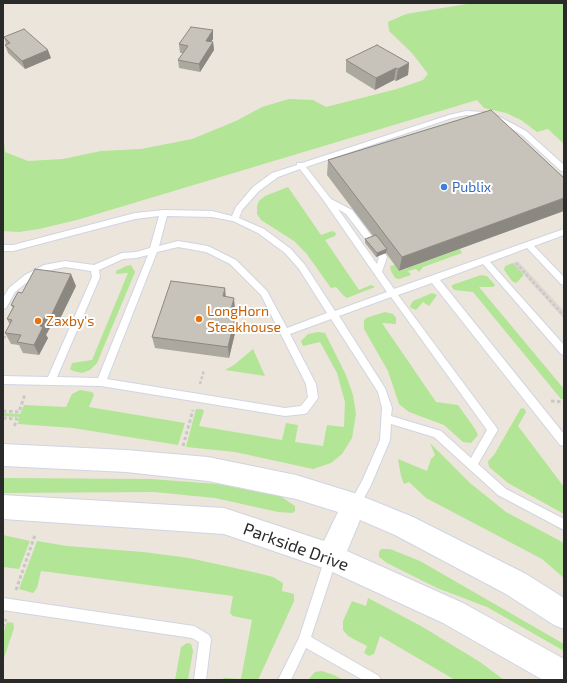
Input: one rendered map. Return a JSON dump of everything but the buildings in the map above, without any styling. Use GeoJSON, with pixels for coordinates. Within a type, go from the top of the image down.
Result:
{"type":"FeatureCollection","features":[{"type":"Feature","properties":{"kind":"street"},"geometry":{"type":"LineString","coordinates":[[3,455],[126,461],[208,469],[296,487],[354,505],[404,526],[516,584],[564,615]]}},
{"type":"Feature","properties":{"kind":"street"},"geometry":{"type":"LineString","coordinates":[[331,557],[354,505]]}},
{"type":"Feature","properties":{"kind":"street","name":"Parkside Drive"},"geometry":{"type":"LineString","coordinates":[[3,507],[224,521],[331,557],[453,613],[564,675]]}},
{"type":"Feature","properties":{"kind":"lane"},"geometry":{"type":"LineString","coordinates":[[235,219],[239,209],[256,189],[275,175],[300,165],[451,116],[466,113],[484,114],[498,118],[512,125],[524,133],[564,169]]}},
{"type":"Feature","properties":{"kind":"lane"},"geometry":{"type":"LineString","coordinates":[[300,165],[327,199],[393,294],[493,430],[472,465]]}},
{"type":"Feature","properties":{"kind":"lane"},"geometry":{"type":"LineString","coordinates":[[327,199],[349,212],[383,257],[378,273]]}},
{"type":"Feature","properties":{"kind":"lane"},"geometry":{"type":"LineString","coordinates":[[100,382],[154,250],[164,212]]}},
{"type":"Feature","properties":{"kind":"lane"},"geometry":{"type":"LineString","coordinates":[[3,248],[13,248],[135,216],[164,212],[212,214],[235,219],[261,231],[288,251],[302,267],[382,391],[387,408],[385,440],[378,459],[354,505]]}},
{"type":"Feature","properties":{"kind":"lane"},"geometry":{"type":"LineString","coordinates":[[285,332],[334,316],[564,232]]}},
{"type":"Feature","properties":{"kind":"lane"},"geometry":{"type":"LineString","coordinates":[[3,306],[12,290],[28,277],[44,268],[65,264],[94,268],[122,256],[178,244],[208,249],[233,262],[264,293],[310,384],[313,398],[304,410],[285,412],[100,382],[3,380]]}},
{"type":"Feature","properties":{"kind":"lane"},"geometry":{"type":"LineString","coordinates":[[529,245],[564,282]]}},
{"type":"Feature","properties":{"kind":"lane"},"geometry":{"type":"LineString","coordinates":[[485,261],[564,351]]}},
{"type":"Feature","properties":{"kind":"lane"},"geometry":{"type":"LineString","coordinates":[[51,381],[96,277],[94,268]]}},
{"type":"Feature","properties":{"kind":"lane"},"geometry":{"type":"LineString","coordinates":[[434,279],[564,442]]}},
{"type":"Feature","properties":{"kind":"lane"},"geometry":{"type":"LineString","coordinates":[[387,419],[437,434],[502,492],[564,525]]}},
{"type":"Feature","properties":{"kind":"lane"},"geometry":{"type":"LineString","coordinates":[[284,680],[304,640],[331,557]]}},
{"type":"Feature","properties":{"kind":"lane"},"geometry":{"type":"LineString","coordinates":[[7,605],[194,632],[205,639],[200,680]]}},
{"type":"Feature","properties":{"kind":"lane"},"geometry":{"type":"LineString","coordinates":[[304,640],[375,680]]}},
{"type":"Feature","properties":{"kind":"path"},"geometry":{"type":"LineString","coordinates":[[507,253],[564,316]]}},
{"type":"Feature","properties":{"kind":"path"},"geometry":{"type":"LineString","coordinates":[[3,337],[10,337]]}},
{"type":"Feature","properties":{"kind":"path"},"geometry":{"type":"LineString","coordinates":[[3,418],[17,419],[14,427]]}},
{"type":"Feature","properties":{"kind":"path"},"geometry":{"type":"LineString","coordinates":[[3,627],[7,605],[35,535]]}},
{"type":"Feature","properties":{"kind":"green space"},"geometry":{"type":"Polygon","coordinates":[[[473,3],[564,3],[564,144],[548,129],[537,132],[521,120],[506,113],[484,108],[477,100],[77,220],[19,232],[3,231],[3,130],[5,152],[28,161],[63,159],[101,151],[141,149],[192,139],[236,121],[262,107],[289,99],[313,100],[326,107],[397,89],[423,80],[428,74],[412,53],[389,31],[388,22],[406,14],[473,3]]]}},
{"type":"Feature","properties":{"kind":"green space"},"geometry":{"type":"Polygon","coordinates":[[[288,187],[321,235],[332,231],[336,233],[335,236],[325,240],[359,290],[371,285],[375,287],[347,298],[336,287],[331,288],[306,253],[294,241],[261,220],[257,214],[257,206],[259,201],[265,196],[288,187]]]}},
{"type":"Feature","properties":{"kind":"green space"},"geometry":{"type":"Polygon","coordinates":[[[460,249],[462,253],[423,267],[419,272],[416,269],[408,271],[411,275],[399,279],[395,278],[391,271],[390,266],[395,265],[400,271],[460,249]]]}},
{"type":"Feature","properties":{"kind":"green space"},"geometry":{"type":"Polygon","coordinates":[[[513,263],[523,273],[523,276],[516,283],[512,281],[504,270],[505,266],[513,263]]]}},
{"type":"Feature","properties":{"kind":"green space"},"geometry":{"type":"Polygon","coordinates":[[[131,265],[135,272],[97,363],[90,370],[82,373],[73,371],[70,369],[72,363],[92,360],[128,273],[116,274],[116,271],[131,265]]]}},
{"type":"Feature","properties":{"kind":"green space"},"geometry":{"type":"Polygon","coordinates":[[[481,275],[487,276],[495,285],[493,287],[479,287],[564,389],[564,399],[561,399],[473,292],[454,290],[452,287],[452,285],[481,275]]]}},
{"type":"Feature","properties":{"kind":"green space"},"geometry":{"type":"Polygon","coordinates":[[[432,293],[437,295],[429,306],[423,302],[416,310],[411,308],[410,306],[413,301],[432,293]]]}},
{"type":"Feature","properties":{"kind":"green space"},"geometry":{"type":"Polygon","coordinates":[[[385,312],[393,314],[396,318],[396,324],[382,323],[436,402],[458,405],[475,429],[478,435],[471,443],[463,442],[444,425],[409,412],[399,404],[388,371],[364,329],[364,321],[366,318],[385,312]]]}},
{"type":"Feature","properties":{"kind":"green space"},"geometry":{"type":"Polygon","coordinates":[[[318,332],[325,333],[346,375],[353,395],[356,414],[352,438],[342,454],[331,463],[313,469],[235,452],[186,447],[196,409],[202,409],[204,411],[199,426],[282,440],[286,423],[298,425],[295,442],[323,446],[327,425],[344,427],[345,402],[337,373],[320,342],[303,346],[301,341],[308,334],[318,332]]]}},
{"type":"Feature","properties":{"kind":"green space"},"geometry":{"type":"Polygon","coordinates":[[[253,349],[265,376],[225,370],[234,365],[253,349]]]}},
{"type":"Feature","properties":{"kind":"green space"},"geometry":{"type":"Polygon","coordinates":[[[80,390],[92,392],[94,395],[89,407],[185,423],[178,445],[73,428],[18,424],[19,417],[3,416],[3,413],[20,414],[24,405],[66,407],[72,394],[80,390]]]}},
{"type":"Feature","properties":{"kind":"green space"},"geometry":{"type":"Polygon","coordinates":[[[521,408],[525,409],[526,412],[518,426],[564,487],[564,514],[508,483],[489,467],[488,461],[494,455],[521,408]]]}},
{"type":"Feature","properties":{"kind":"green space"},"geometry":{"type":"Polygon","coordinates":[[[430,443],[470,483],[506,512],[564,543],[564,578],[542,559],[426,498],[409,482],[404,484],[398,459],[427,471],[431,459],[435,455],[430,443]]]}},
{"type":"Feature","properties":{"kind":"green space"},"geometry":{"type":"Polygon","coordinates":[[[3,478],[151,479],[217,484],[280,496],[295,506],[295,511],[292,513],[278,512],[215,498],[154,492],[3,493],[3,478]]]}},
{"type":"Feature","properties":{"kind":"green space"},"geometry":{"type":"Polygon","coordinates":[[[3,535],[30,541],[19,569],[3,567],[3,535]]]}},
{"type":"Feature","properties":{"kind":"green space"},"geometry":{"type":"Polygon","coordinates":[[[37,541],[67,546],[143,552],[189,558],[253,572],[273,577],[283,583],[282,591],[294,594],[294,601],[258,680],[222,680],[224,678],[241,679],[252,620],[233,616],[230,613],[233,596],[41,571],[37,588],[33,593],[19,589],[37,541]]]}},
{"type":"Feature","properties":{"kind":"green space"},"geometry":{"type":"Polygon","coordinates":[[[381,549],[390,549],[420,561],[564,644],[564,651],[487,607],[437,588],[387,563],[379,557],[379,552],[381,549]]]}},
{"type":"Feature","properties":{"kind":"green space"},"geometry":{"type":"Polygon","coordinates":[[[368,598],[421,626],[480,662],[504,680],[455,680],[380,636],[374,654],[369,656],[364,653],[367,646],[348,636],[343,630],[343,621],[352,601],[366,606],[368,598]]]}},
{"type":"Feature","properties":{"kind":"green space"},"geometry":{"type":"Polygon","coordinates":[[[7,622],[13,623],[14,628],[3,661],[3,634],[7,622]]]}},
{"type":"Feature","properties":{"kind":"green space"},"geometry":{"type":"Polygon","coordinates":[[[187,643],[191,644],[193,651],[188,680],[175,680],[181,647],[187,643]]]}},
{"type":"Feature","properties":{"kind":"green space"},"geometry":{"type":"Polygon","coordinates":[[[322,671],[343,680],[308,680],[315,672],[322,671]]]}},
{"type":"Feature","properties":{"kind":"shaded area"},"geometry":{"type":"Polygon","coordinates":[[[518,261],[564,311],[564,319],[513,263],[518,261]]]}},
{"type":"Feature","properties":{"kind":"place","name":"Publix"},"geometry":{"type":"Point","coordinates":[444,187]}},
{"type":"Feature","properties":{"kind":"place","name":"LongHorn Steakhouse"},"geometry":{"type":"Point","coordinates":[199,319]}},
{"type":"Feature","properties":{"kind":"place","name":"Zaxby's"},"geometry":{"type":"Point","coordinates":[38,321]}}]}
